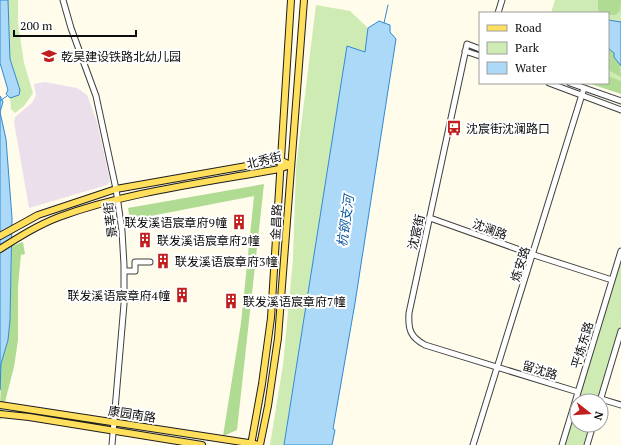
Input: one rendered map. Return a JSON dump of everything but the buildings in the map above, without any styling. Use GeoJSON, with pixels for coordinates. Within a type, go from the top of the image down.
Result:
{"type":"FeatureCollection","features":[{"type":"Feature","properties":{"kind":"main road","name":"金昌路"},"geometry":{"type":"LineString","coordinates":[[252,444],[271,318],[291,0]]}},
{"type":"Feature","properties":{"kind":"main road","name":"金昌路"},"geometry":{"type":"LineString","coordinates":[[261,445],[278,338],[290,165],[304,0]]}},
{"type":"Feature","properties":{"kind":"main road","name":"北秀街"},"geometry":{"type":"LineString","coordinates":[[0,236],[38,215],[116,189],[280,160],[290,165]]}},
{"type":"Feature","properties":{"kind":"main road","name":"北秀街"},"geometry":{"type":"LineString","coordinates":[[0,249],[14,240],[60,217],[118,200],[280,169],[290,165]]}},
{"type":"Feature","properties":{"kind":"main road","name":"康园南路"},"geometry":{"type":"LineString","coordinates":[[0,405],[261,445]]}},
{"type":"Feature","properties":{"kind":"main road","name":"康园南路"},"geometry":{"type":"LineString","coordinates":[[0,414],[8,414],[202,445]]}},
{"type":"Feature","properties":{"kind":"street","name":"景莘街"},"geometry":{"type":"LineString","coordinates":[[63,0],[71,28],[96,96],[118,200],[124,271],[124,304],[112,445]]}},
{"type":"Feature","properties":{"kind":"street"},"geometry":{"type":"LineString","coordinates":[[498,12],[502,0]]}},
{"type":"Feature","properties":{"kind":"street","name":"沈宸街"},"geometry":{"type":"LineString","coordinates":[[479,49],[466,44],[409,313],[409,328],[411,334],[425,346],[497,368]]}},
{"type":"Feature","properties":{"kind":"street"},"geometry":{"type":"LineString","coordinates":[[465,50],[479,56]]}},
{"type":"Feature","properties":{"kind":"street"},"geometry":{"type":"LineString","coordinates":[[552,84],[621,110]]}},
{"type":"Feature","properties":{"kind":"street"},"geometry":{"type":"LineString","coordinates":[[573,84],[621,101]]}},
{"type":"Feature","properties":{"kind":"street","name":"炼安路"},"geometry":{"type":"LineString","coordinates":[[473,445],[534,255],[584,88]]}},
{"type":"Feature","properties":{"kind":"street","name":"沈澜路"},"geometry":{"type":"LineString","coordinates":[[430,218],[534,255],[612,280]]}},
{"type":"Feature","properties":{"kind":"street","name":"平炼东路"},"geometry":{"type":"LineString","coordinates":[[562,445],[621,251]]}},
{"type":"Feature","properties":{"kind":"street"},"geometry":{"type":"LineString","coordinates":[[124,271],[135,272],[135,262],[150,262]]}},
{"type":"Feature","properties":{"kind":"street"},"geometry":{"type":"LineString","coordinates":[[602,393],[621,331]]}},
{"type":"Feature","properties":{"kind":"street","name":"留沈路"},"geometry":{"type":"LineString","coordinates":[[497,368],[578,392]]}},
{"type":"Feature","properties":{"kind":"street"},"geometry":{"type":"LineString","coordinates":[[609,402],[621,405]]}},
{"type":"Feature","properties":{"kind":"street"},"geometry":{"type":"LineString","coordinates":[[587,445],[591,433]]}},
{"type":"Feature","properties":{"kind":"shaded area"},"geometry":{"type":"Polygon","coordinates":[[[45,82],[77,88],[87,95],[97,122],[110,181],[107,185],[29,208],[14,122],[15,117],[32,103],[36,95],[34,84],[45,82]]]}},
{"type":"Feature","properties":{"kind":"green space"},"geometry":{"type":"Polygon","coordinates":[[[8,0],[18,0],[18,23],[24,63],[33,93],[24,106],[15,113],[11,109],[10,98],[19,95],[20,90],[10,59],[8,0]]]}},
{"type":"Feature","properties":{"kind":"green space"},"geometry":{"type":"Polygon","coordinates":[[[555,0],[621,0],[621,84],[609,79],[609,12],[551,12],[555,0]]]}},
{"type":"Feature","properties":{"kind":"green space"},"geometry":{"type":"Polygon","coordinates":[[[598,0],[621,0],[620,11],[615,15],[609,15],[609,12],[598,11],[598,0]]]}},
{"type":"Feature","properties":{"kind":"green space"},"geometry":{"type":"Polygon","coordinates":[[[316,5],[350,11],[368,28],[365,52],[347,47],[284,445],[270,445],[283,365],[293,259],[296,168],[316,5]]]}},
{"type":"Feature","properties":{"kind":"green space"},"geometry":{"type":"Polygon","coordinates":[[[609,49],[618,61],[621,77],[609,71],[609,49]]]}},
{"type":"Feature","properties":{"kind":"green space"},"geometry":{"type":"Polygon","coordinates":[[[609,76],[621,81],[621,94],[591,84],[609,84],[609,76]]]}},
{"type":"Feature","properties":{"kind":"green space"},"geometry":{"type":"Polygon","coordinates":[[[264,184],[237,430],[223,436],[241,323],[254,196],[130,220],[128,208],[264,184]]]}},
{"type":"Feature","properties":{"kind":"green space"},"geometry":{"type":"Polygon","coordinates":[[[23,242],[25,254],[21,254],[18,287],[18,340],[14,367],[0,421],[1,364],[8,340],[10,320],[12,246],[23,242]]]}},
{"type":"Feature","properties":{"kind":"green space"},"geometry":{"type":"Polygon","coordinates":[[[621,261],[621,325],[600,393],[580,393],[621,261]]]}},
{"type":"Feature","properties":{"kind":"green space"},"geometry":{"type":"Polygon","coordinates":[[[569,432],[569,433],[587,433],[583,445],[565,445],[569,432]]]}},
{"type":"Feature","properties":{"kind":"water"},"geometry":{"type":"Polygon","coordinates":[[[0,0],[8,0],[10,59],[20,90],[19,95],[10,98],[6,94],[8,90],[0,63],[0,0]]]}},
{"type":"Feature","properties":{"kind":"water"},"geometry":{"type":"Polygon","coordinates":[[[609,20],[621,22],[621,66],[614,57],[614,53],[609,49],[609,20]]]}},
{"type":"Feature","properties":{"kind":"water"},"geometry":{"type":"Polygon","coordinates":[[[379,21],[390,25],[390,32],[396,39],[355,303],[333,429],[335,430],[332,445],[284,445],[347,46],[365,52],[368,28],[379,21]]]}},
{"type":"Feature","properties":{"kind":"water"},"geometry":{"type":"Polygon","coordinates":[[[0,96],[3,102],[0,112],[0,96]]]}},
{"type":"Feature","properties":{"kind":"water"},"geometry":{"type":"Polygon","coordinates":[[[0,112],[6,139],[12,218],[10,320],[8,340],[1,364],[0,390],[0,112]]]}},
{"type":"Feature","properties":{"kind":"waterway","name":"杭钢支河"},"geometry":{"type":"LineString","coordinates":[[384,23],[388,5]]}},
{"type":"Feature","properties":{"kind":"waterway"},"geometry":{"type":"LineString","coordinates":[[0,101],[7,96]]}},
{"type":"Feature","properties":{"kind":"place","name":"乾昊建设铁路北幼儿园"},"geometry":{"type":"Point","coordinates":[49,56]}},
{"type":"Feature","properties":{"kind":"place","name":"沈宸街沈澜路口"},"geometry":{"type":"Point","coordinates":[454,128]}},
{"type":"Feature","properties":{"kind":"place","name":"联发溪语宸章府9幢"},"geometry":{"type":"Point","coordinates":[239,222]}},
{"type":"Feature","properties":{"kind":"place","name":"联发溪语宸章府2幢"},"geometry":{"type":"Point","coordinates":[145,240]}},
{"type":"Feature","properties":{"kind":"place","name":"联发溪语宸章府3幢"},"geometry":{"type":"Point","coordinates":[163,261]}},
{"type":"Feature","properties":{"kind":"place","name":"联发溪语宸章府4幢"},"geometry":{"type":"Point","coordinates":[182,295]}},
{"type":"Feature","properties":{"kind":"place","name":"联发溪语宸章府7幢"},"geometry":{"type":"Point","coordinates":[231,301]}}]}
